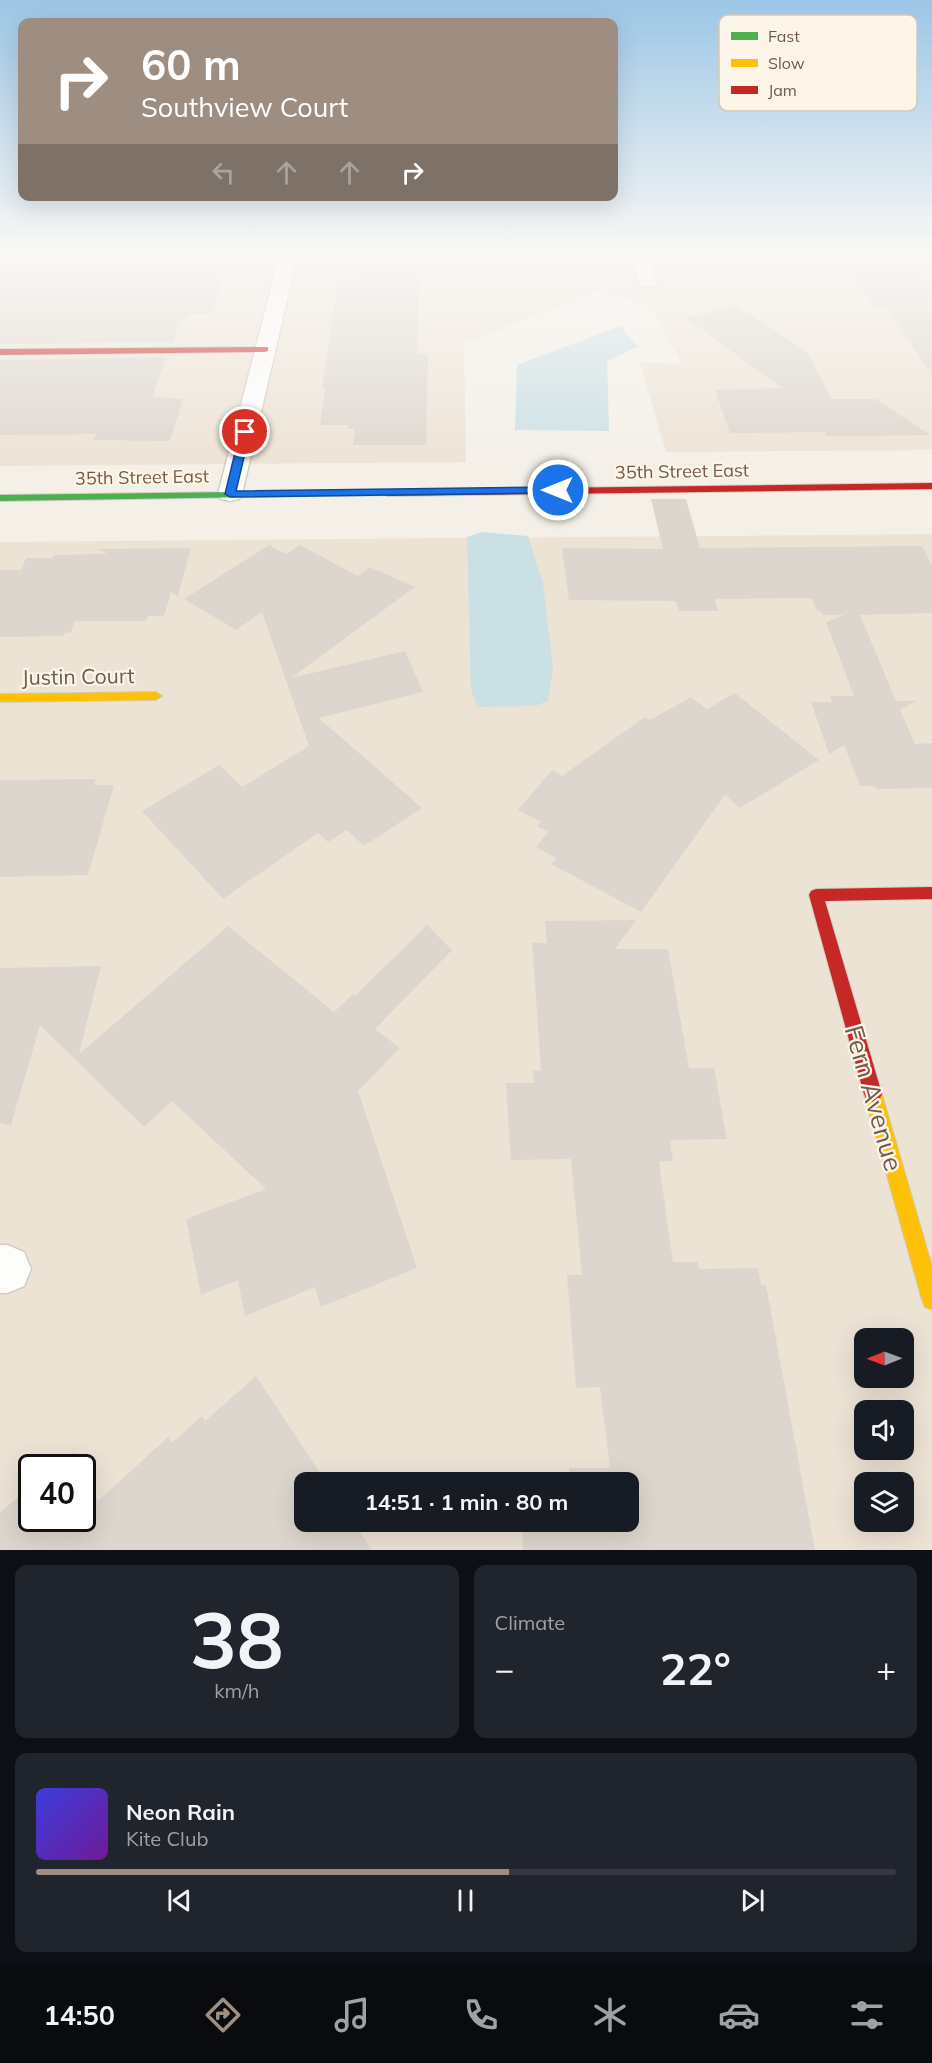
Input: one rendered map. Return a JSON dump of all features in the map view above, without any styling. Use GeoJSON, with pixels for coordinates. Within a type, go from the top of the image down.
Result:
{"type":"FeatureCollection","features":[{"type":"Feature","properties":{"kind":"street"},"geometry":{"type":"LineString","coordinates":[[230,494],[271,325]]}},
{"type":"Feature","properties":{"kind":"street"},"geometry":{"type":"LineString","coordinates":[[0,352],[265,349]]}},
{"type":"Feature","properties":{"kind":"street","name":"35th Street East"},"geometry":{"type":"LineString","coordinates":[[0,498],[932,486]]}},
{"type":"Feature","properties":{"kind":"street","name":"Justin Court"},"geometry":{"type":"LineString","coordinates":[[0,698],[156,696]]}},
{"type":"Feature","properties":{"kind":"street","name":"Fern Avenue"},"geometry":{"type":"LineString","coordinates":[[932,893],[816,895],[932,1300]]}},
{"type":"Feature","properties":{"kind":"shaded area"},"geometry":{"type":"Polygon","coordinates":[[[0,325],[511,325],[464,344],[466,462],[0,466],[0,325]]]}},
{"type":"Feature","properties":{"kind":"shaded area"},"geometry":{"type":"Polygon","coordinates":[[[660,325],[932,325],[932,450],[666,452],[640,362],[682,364],[660,325]]]}},
{"type":"Feature","properties":{"kind":"shaded area"},"geometry":{"type":"Polygon","coordinates":[[[620,326],[638,347],[607,361],[609,431],[515,430],[517,365],[620,326]]]}},
{"type":"Feature","properties":{"kind":"shaded area"},"geometry":{"type":"Polygon","coordinates":[[[481,532],[528,536],[543,583],[553,669],[548,701],[535,706],[477,707],[471,689],[467,537],[481,532]]]}},
{"type":"Feature","properties":{"kind":"shaded area"},"geometry":{"type":"Polygon","coordinates":[[[932,534],[932,1550],[0,1550],[0,542],[932,534]]]}},
{"type":"Feature","properties":{"kind":"building"},"geometry":{"type":"Polygon","coordinates":[[[0,325],[179,325],[173,342],[0,344],[0,325]]]}},
{"type":"Feature","properties":{"kind":"building"},"geometry":{"type":"Polygon","coordinates":[[[331,325],[418,325],[417,353],[428,355],[426,445],[353,445],[355,429],[348,429],[349,425],[320,425],[325,388],[322,388],[331,325]]]}},
{"type":"Feature","properties":{"kind":"building"},"geometry":{"type":"Polygon","coordinates":[[[696,325],[767,325],[808,353],[831,399],[876,399],[930,435],[850,436],[851,438],[827,436],[825,432],[730,433],[715,390],[782,388],[696,325]]]}},
{"type":"Feature","properties":{"kind":"building"},"geometry":{"type":"Polygon","coordinates":[[[899,325],[932,325],[932,375],[899,325]]]}},
{"type":"Feature","properties":{"kind":"building"},"geometry":{"type":"Polygon","coordinates":[[[167,357],[152,397],[183,399],[170,441],[93,440],[96,434],[0,435],[0,360],[167,357]]]}},
{"type":"Feature","properties":{"kind":"building"},"geometry":{"type":"Polygon","coordinates":[[[651,499],[686,499],[700,548],[922,546],[932,565],[932,613],[860,615],[896,701],[916,701],[900,710],[915,744],[932,743],[932,788],[876,789],[875,786],[860,786],[844,745],[829,754],[811,702],[832,702],[830,696],[854,696],[826,622],[844,615],[823,615],[821,611],[817,611],[812,599],[809,598],[715,599],[718,611],[679,611],[676,601],[569,600],[562,548],[663,549],[651,499]]]}},
{"type":"Feature","properties":{"kind":"building"},"geometry":{"type":"Polygon","coordinates":[[[269,545],[286,554],[300,545],[358,576],[370,567],[415,587],[291,678],[405,651],[423,692],[319,718],[422,808],[364,846],[347,830],[328,842],[318,833],[223,899],[142,811],[219,765],[242,787],[309,746],[262,612],[236,630],[184,599],[269,545]]]}},
{"type":"Feature","properties":{"kind":"building"},"geometry":{"type":"Polygon","coordinates":[[[191,548],[178,596],[171,592],[164,616],[148,616],[146,621],[75,621],[71,632],[64,633],[63,636],[0,637],[0,570],[21,570],[26,558],[107,554],[99,549],[191,548]]]}},
{"type":"Feature","properties":{"kind":"building"},"geometry":{"type":"Polygon","coordinates":[[[735,693],[819,760],[740,808],[725,795],[641,912],[551,864],[556,858],[536,847],[548,832],[537,826],[541,822],[518,810],[552,770],[562,776],[645,717],[650,720],[691,697],[707,709],[735,693]]]}},
{"type":"Feature","properties":{"kind":"building"},"geometry":{"type":"Polygon","coordinates":[[[96,779],[94,785],[114,785],[88,875],[0,877],[0,780],[96,779]]]}},
{"type":"Feature","properties":{"kind":"building"},"geometry":{"type":"Polygon","coordinates":[[[636,920],[615,949],[668,949],[689,1068],[714,1068],[727,1139],[670,1140],[673,1161],[659,1162],[673,1262],[698,1262],[699,1269],[758,1268],[761,1285],[766,1285],[815,1550],[523,1550],[522,1532],[639,1532],[639,1472],[569,1472],[569,1468],[610,1468],[600,1387],[576,1388],[567,1275],[582,1275],[571,1159],[511,1160],[506,1083],[534,1083],[533,1071],[541,1070],[532,943],[547,943],[545,921],[636,920]]]}},
{"type":"Feature","properties":{"kind":"building"},"geometry":{"type":"Polygon","coordinates":[[[427,925],[452,950],[375,1029],[400,1048],[358,1091],[417,1268],[321,1307],[315,1287],[245,1316],[238,1280],[201,1295],[186,1219],[266,1189],[172,1101],[144,1127],[40,1025],[11,1125],[0,1123],[0,968],[101,966],[79,1054],[228,926],[334,1012],[353,994],[356,995],[427,925]]]}},
{"type":"Feature","properties":{"kind":"building"},"geometry":{"type":"Polygon","coordinates":[[[256,1376],[319,1472],[294,1472],[294,1532],[360,1532],[372,1550],[0,1550],[0,1512],[18,1497],[18,1532],[96,1532],[96,1497],[98,1501],[168,1437],[172,1443],[202,1416],[205,1421],[256,1376]]]}},
{"type":"Feature","properties":{"kind":"traffic: fast"},"geometry":{"type":"LineString","coordinates":[[0,498],[387,493]]}},
{"type":"Feature","properties":{"kind":"traffic: slow"},"geometry":{"type":"LineString","coordinates":[[0,698],[156,696]]}},
{"type":"Feature","properties":{"kind":"traffic: slow"},"geometry":{"type":"LineString","coordinates":[[873,1094],[932,1300]]}},
{"type":"Feature","properties":{"kind":"traffic: jam"},"geometry":{"type":"LineString","coordinates":[[0,352],[265,349]]}},
{"type":"Feature","properties":{"kind":"traffic: jam"},"geometry":{"type":"LineString","coordinates":[[387,493],[932,486]]}},
{"type":"Feature","properties":{"kind":"traffic: jam"},"geometry":{"type":"LineString","coordinates":[[873,1094],[816,895],[932,893]]}},
{"type":"Feature","properties":{"kind":"route"},"geometry":{"type":"LineString","coordinates":[[245,432],[230,494],[558,490]]}}]}
